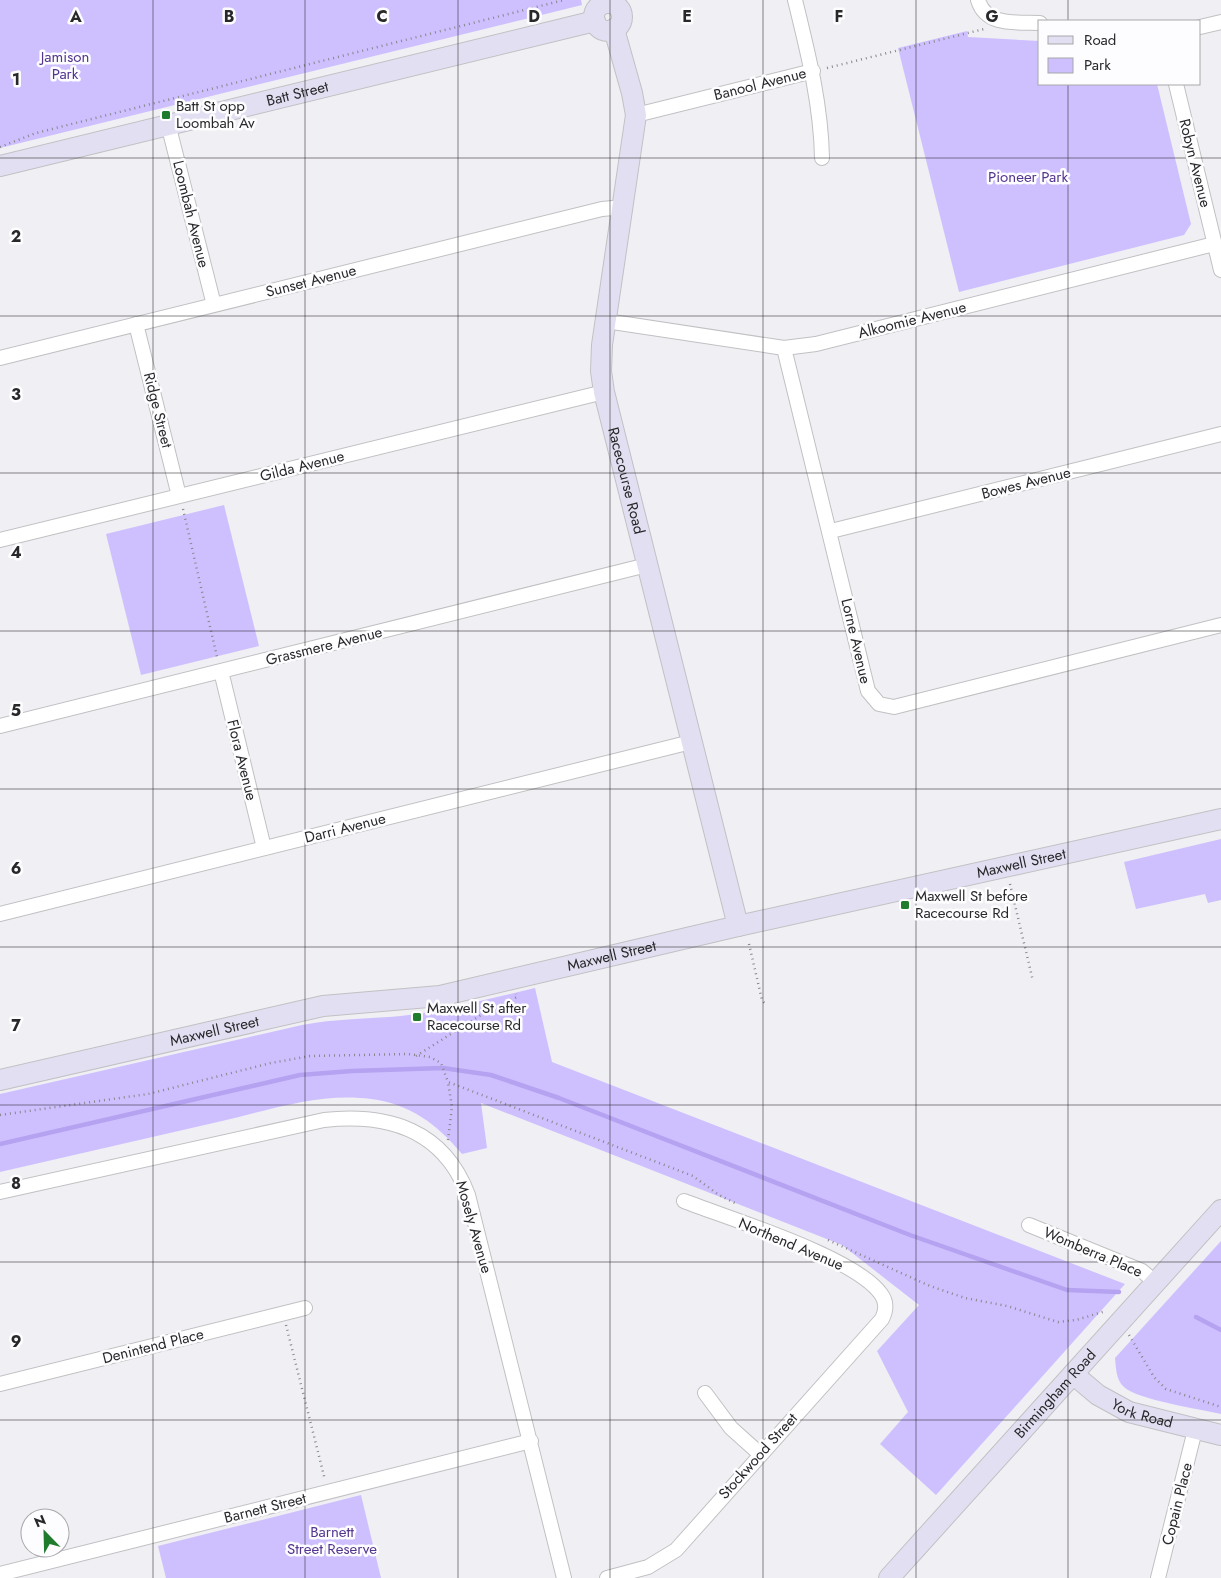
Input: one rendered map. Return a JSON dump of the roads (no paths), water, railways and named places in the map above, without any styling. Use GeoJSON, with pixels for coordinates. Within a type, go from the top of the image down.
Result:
{"type":"FeatureCollection","features":[{"type":"Feature","properties":{"kind":"street","name":"Banool Avenue"},"geometry":{"type":"LineString","coordinates":[[636,115],[813,72],[796,0]]}},
{"type":"Feature","properties":{"kind":"street"},"geometry":{"type":"LineString","coordinates":[[978,0],[987,16],[1000,20],[1038,23]]}},
{"type":"Feature","properties":{"kind":"street"},"geometry":{"type":"LineString","coordinates":[[607,1],[616,6],[622,13],[621,22],[614,29],[605,30],[595,21],[597,9],[607,1]]}},
{"type":"Feature","properties":{"kind":"street","name":"Batt Street"},"geometry":{"type":"LineString","coordinates":[[0,166],[595,21]]}},
{"type":"Feature","properties":{"kind":"street"},"geometry":{"type":"LineString","coordinates":[[1201,27],[1221,22]]}},
{"type":"Feature","properties":{"kind":"street","name":"Racecourse Road"},"geometry":{"type":"LineString","coordinates":[[614,29],[632,93],[636,115],[601,358],[604,392],[738,926]]}},
{"type":"Feature","properties":{"kind":"street"},"geometry":{"type":"LineString","coordinates":[[813,72],[821,126],[822,158]]}},
{"type":"Feature","properties":{"kind":"street","name":"Robyn Avenue"},"geometry":{"type":"LineString","coordinates":[[1176,85],[1221,270]]}},
{"type":"Feature","properties":{"kind":"street","name":"Loombah Avenue"},"geometry":{"type":"LineString","coordinates":[[168,124],[214,304]]}},
{"type":"Feature","properties":{"kind":"street","name":"Sunset Avenue"},"geometry":{"type":"LineString","coordinates":[[0,358],[602,209],[624,207]]}},
{"type":"Feature","properties":{"kind":"street","name":"Alkoomie Avenue"},"geometry":{"type":"LineString","coordinates":[[606,321],[784,348],[816,344],[1214,244]]}},
{"type":"Feature","properties":{"kind":"street","name":"Ridge Street"},"geometry":{"type":"LineString","coordinates":[[136,324],[179,496]]}},
{"type":"Feature","properties":{"kind":"street","name":"Lorne Avenue"},"geometry":{"type":"LineString","coordinates":[[784,348],[868,692],[874,701],[883,706],[894,707],[1221,625]]}},
{"type":"Feature","properties":{"kind":"street","name":"Gilda Avenue"},"geometry":{"type":"LineString","coordinates":[[0,540],[604,392]]}},
{"type":"Feature","properties":{"kind":"street","name":"Bowes Avenue"},"geometry":{"type":"LineString","coordinates":[[830,531],[1221,434]]}},
{"type":"Feature","properties":{"kind":"street","name":"Grassmere Avenue"},"geometry":{"type":"LineString","coordinates":[[0,726],[647,565]]}},
{"type":"Feature","properties":{"kind":"street","name":"Flora Avenue"},"geometry":{"type":"LineString","coordinates":[[221,671],[264,848]]}},
{"type":"Feature","properties":{"kind":"street","name":"Darri Avenue"},"geometry":{"type":"LineString","coordinates":[[0,914],[691,742]]}},
{"type":"Feature","properties":{"kind":"street","name":"Maxwell Street"},"geometry":{"type":"LineString","coordinates":[[0,1080],[323,1006],[423,998],[1221,818]]}},
{"type":"Feature","properties":{"kind":"street","name":"Mosely Avenue"},"geometry":{"type":"LineString","coordinates":[[0,1192],[307,1122],[340,1118],[368,1118],[396,1123],[420,1135],[442,1152],[462,1178],[468,1195],[564,1578]]}},
{"type":"Feature","properties":{"kind":"street","name":"Northend Avenue"},"geometry":{"type":"LineString","coordinates":[[684,1201],[840,1263],[879,1291],[885,1304]]}},
{"type":"Feature","properties":{"kind":"street","name":"Birmingham Road"},"geometry":{"type":"LineString","coordinates":[[889,1578],[1221,1210]]}},
{"type":"Feature","properties":{"kind":"street","name":"Womberra Place"},"geometry":{"type":"LineString","coordinates":[[1029,1225],[1142,1271],[1155,1282]]}},
{"type":"Feature","properties":{"kind":"street","name":"Stockwood Street"},"geometry":{"type":"LineString","coordinates":[[607,1578],[648,1567],[676,1550],[882,1319],[885,1304]]}},
{"type":"Feature","properties":{"kind":"street","name":"Denintend Place"},"geometry":{"type":"LineString","coordinates":[[0,1384],[305,1308]]}},
{"type":"Feature","properties":{"kind":"street","name":"York Road"},"geometry":{"type":"LineString","coordinates":[[1073,1374],[1098,1395],[1129,1412],[1221,1435]]}},
{"type":"Feature","properties":{"kind":"street"},"geometry":{"type":"LineString","coordinates":[[705,1393],[730,1428],[760,1454]]}},
{"type":"Feature","properties":{"kind":"street","name":"Copain Place"},"geometry":{"type":"LineString","coordinates":[[1158,1578],[1195,1430]]}},
{"type":"Feature","properties":{"kind":"street","name":"Barnett Street"},"geometry":{"type":"LineString","coordinates":[[0,1574],[531,1441]]}},
{"type":"Feature","properties":{"kind":"waterway"},"geometry":{"type":"LineString","coordinates":[[0,1144],[300,1075],[443,1068],[491,1075],[559,1098],[910,1235],[1067,1290],[1119,1292]]}},
{"type":"Feature","properties":{"kind":"waterway"},"geometry":{"type":"LineString","coordinates":[[1196,1317],[1221,1330]]}},
{"type":"Feature","properties":{"kind":"place","name":"Batt St opp Loombah Av"},"geometry":{"type":"Point","coordinates":[166,115]}},
{"type":"Feature","properties":{"kind":"place","name":"Maxwell St before Racecourse Rd"},"geometry":{"type":"Point","coordinates":[905,905]}},
{"type":"Feature","properties":{"kind":"place","name":"Maxwell St after Racecourse Rd"},"geometry":{"type":"Point","coordinates":[417,1017]}},
{"type":"Feature","properties":{"kind":"park label","name":"Jamison Park"},"geometry":{"type":"Point","coordinates":[65,66]}},
{"type":"Feature","properties":{"kind":"park label","name":"Pioneer Park"},"geometry":{"type":"Point","coordinates":[1028,177]}},
{"type":"Feature","properties":{"kind":"park label","name":"Barnett Street Reserve"},"geometry":{"type":"Point","coordinates":[332,1540]}}]}
